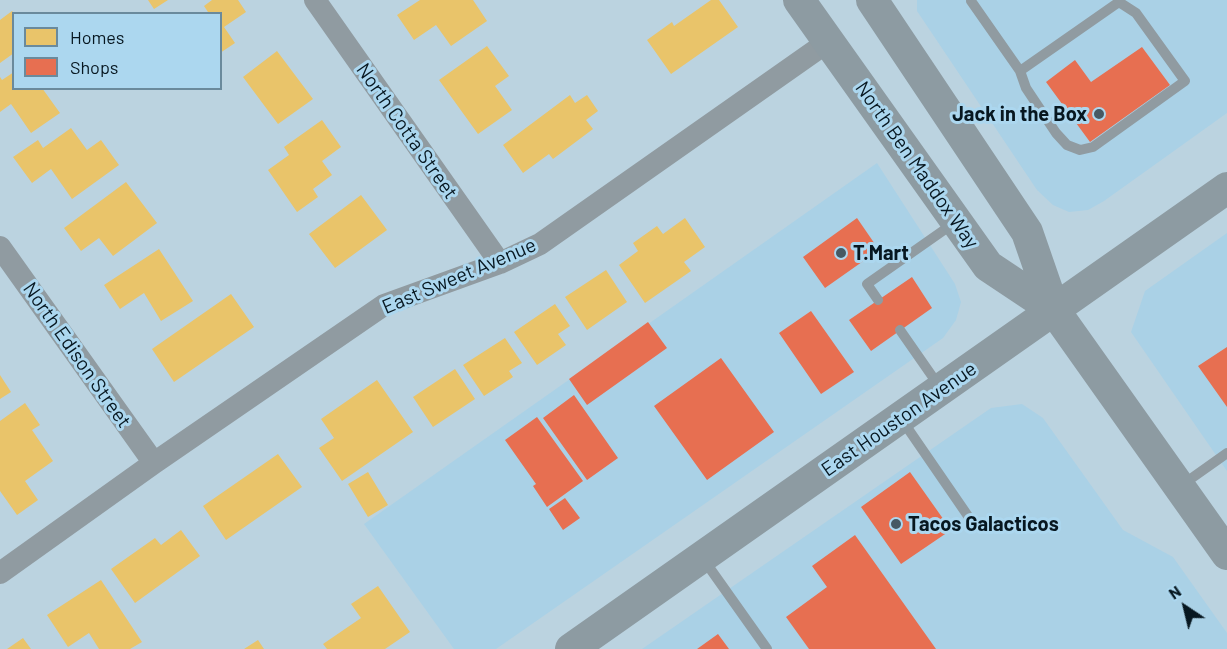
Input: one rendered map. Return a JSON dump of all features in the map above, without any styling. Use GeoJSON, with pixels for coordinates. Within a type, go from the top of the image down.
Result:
{"type":"FeatureCollection","features":[{"type":"Feature","properties":{"kind":"main road","name":"North Ben Maddox Way"},"geometry":{"type":"LineString","coordinates":[[799,0],[988,266],[1053,310]]}},
{"type":"Feature","properties":{"kind":"main road","name":"North Ben Maddox Way"},"geometry":{"type":"LineString","coordinates":[[873,0],[1027,232],[1053,310],[1227,554]]}},
{"type":"Feature","properties":{"kind":"main road","name":"East Houston Avenue"},"geometry":{"type":"LineString","coordinates":[[574,648],[1227,188]]}},
{"type":"Feature","properties":{"kind":"street","name":"North Cotta Street"},"geometry":{"type":"LineString","coordinates":[[315,0],[500,263]]}},
{"type":"Feature","properties":{"kind":"street","name":"East Sweet Avenue"},"geometry":{"type":"LineString","coordinates":[[0,573],[384,305],[500,263],[540,244],[829,41]]}},
{"type":"Feature","properties":{"kind":"street","name":"North Edison Street"},"geometry":{"type":"LineString","coordinates":[[0,247],[154,464]]}},
{"type":"Feature","properties":{"kind":"lane"},"geometry":{"type":"LineString","coordinates":[[971,1],[1020,71],[1026,88],[1056,133],[1067,145],[1080,150],[1093,147],[1185,81],[1136,13],[1119,1],[1020,71]]}},
{"type":"Feature","properties":{"kind":"lane"},"geometry":{"type":"LineString","coordinates":[[878,300],[867,284],[956,221]]}},
{"type":"Feature","properties":{"kind":"lane"},"geometry":{"type":"LineString","coordinates":[[900,330],[941,389]]}},
{"type":"Feature","properties":{"kind":"lane"},"geometry":{"type":"LineString","coordinates":[[901,418],[968,516]]}},
{"type":"Feature","properties":{"kind":"lane"},"geometry":{"type":"LineString","coordinates":[[1180,487],[1227,453]]}},
{"type":"Feature","properties":{"kind":"lane"},"geometry":{"type":"LineString","coordinates":[[702,558],[768,649]]}},
{"type":"Feature","properties":{"kind":"shaded area"},"geometry":{"type":"Polygon","coordinates":[[[917,0],[1227,0],[1227,113],[1104,201],[1088,210],[1069,212],[1053,205],[1037,190],[917,11],[917,0]]]}},
{"type":"Feature","properties":{"kind":"shaded area"},"geometry":{"type":"Polygon","coordinates":[[[877,163],[955,284],[961,302],[956,320],[943,338],[496,649],[454,649],[364,524],[877,163]]]}},
{"type":"Feature","properties":{"kind":"shaded area"},"geometry":{"type":"Polygon","coordinates":[[[1227,233],[1227,471],[1131,332],[1145,291],[1227,233]]]}},
{"type":"Feature","properties":{"kind":"shaded area"},"geometry":{"type":"Polygon","coordinates":[[[1022,404],[1043,418],[1123,530],[1173,557],[1227,633],[1227,649],[642,649],[991,408],[1022,404]]]}},
{"type":"Feature","properties":{"kind":"building: Homes"},"geometry":{"type":"Polygon","coordinates":[[[148,0],[168,0],[154,9],[148,0]]]}},
{"type":"Feature","properties":{"kind":"building: Homes"},"geometry":{"type":"Polygon","coordinates":[[[212,0],[238,0],[246,12],[224,27],[235,43],[222,52],[222,12],[208,12],[204,6],[212,0]]]}},
{"type":"Feature","properties":{"kind":"building: Homes"},"geometry":{"type":"Polygon","coordinates":[[[420,0],[473,0],[487,21],[451,46],[436,25],[414,40],[397,15],[420,0]]]}},
{"type":"Feature","properties":{"kind":"building: Homes"},"geometry":{"type":"Polygon","coordinates":[[[711,0],[719,0],[738,27],[671,74],[647,40],[672,22],[674,26],[711,0]]]}},
{"type":"Feature","properties":{"kind":"building: Homes"},"geometry":{"type":"Polygon","coordinates":[[[13,12],[12,54],[0,63],[0,20],[13,12]]]}},
{"type":"Feature","properties":{"kind":"building: Homes"},"geometry":{"type":"Polygon","coordinates":[[[487,46],[509,76],[495,86],[512,110],[478,134],[439,80],[487,46]]]}},
{"type":"Feature","properties":{"kind":"building: Homes"},"geometry":{"type":"Polygon","coordinates":[[[277,51],[313,99],[278,124],[243,77],[277,51]]]}},
{"type":"Feature","properties":{"kind":"building: Homes"},"geometry":{"type":"Polygon","coordinates":[[[12,73],[12,90],[43,90],[60,113],[31,133],[11,104],[0,112],[0,77],[2,80],[12,73]]]}},
{"type":"Feature","properties":{"kind":"building: Homes"},"geometry":{"type":"Polygon","coordinates":[[[570,95],[575,103],[587,95],[598,111],[586,120],[593,129],[553,159],[549,154],[523,173],[503,145],[570,95]]]}},
{"type":"Feature","properties":{"kind":"building: Homes"},"geometry":{"type":"Polygon","coordinates":[[[322,120],[341,147],[322,161],[332,175],[313,189],[318,197],[297,212],[268,170],[289,155],[284,147],[322,120]]]}},
{"type":"Feature","properties":{"kind":"building: Homes"},"geometry":{"type":"Polygon","coordinates":[[[71,128],[87,150],[101,140],[119,165],[72,199],[51,169],[32,183],[13,157],[38,140],[43,148],[71,128]]]}},
{"type":"Feature","properties":{"kind":"building: Homes"},"geometry":{"type":"Polygon","coordinates":[[[126,182],[157,223],[113,256],[99,238],[81,251],[64,228],[126,182]]]}},
{"type":"Feature","properties":{"kind":"building: Homes"},"geometry":{"type":"Polygon","coordinates":[[[361,195],[387,230],[335,268],[309,234],[361,195]]]}},
{"type":"Feature","properties":{"kind":"building: Homes"},"geometry":{"type":"Polygon","coordinates":[[[685,218],[705,247],[684,262],[691,271],[645,303],[619,265],[638,251],[633,243],[657,226],[663,234],[685,218]]]}},
{"type":"Feature","properties":{"kind":"building: Homes"},"geometry":{"type":"Polygon","coordinates":[[[159,249],[193,301],[161,321],[144,293],[120,309],[104,285],[159,249]]]}},
{"type":"Feature","properties":{"kind":"building: Homes"},"geometry":{"type":"Polygon","coordinates":[[[606,270],[627,302],[587,330],[565,297],[606,270]]]}},
{"type":"Feature","properties":{"kind":"building: Homes"},"geometry":{"type":"Polygon","coordinates":[[[231,294],[254,327],[174,382],[152,349],[231,294]]]}},
{"type":"Feature","properties":{"kind":"building: Homes"},"geometry":{"type":"Polygon","coordinates":[[[555,304],[570,326],[558,334],[566,345],[537,365],[514,332],[555,304]]]}},
{"type":"Feature","properties":{"kind":"building: Homes"},"geometry":{"type":"Polygon","coordinates":[[[505,338],[522,363],[509,371],[513,377],[484,396],[463,365],[505,338]]]}},
{"type":"Feature","properties":{"kind":"building: Homes"},"geometry":{"type":"Polygon","coordinates":[[[455,369],[475,399],[433,427],[413,397],[455,369]]]}},
{"type":"Feature","properties":{"kind":"building: Homes"},"geometry":{"type":"Polygon","coordinates":[[[0,375],[11,392],[0,399],[0,375]]]}},
{"type":"Feature","properties":{"kind":"building: Homes"},"geometry":{"type":"Polygon","coordinates":[[[377,380],[413,432],[342,481],[319,448],[334,438],[321,419],[377,380]]]}},
{"type":"Feature","properties":{"kind":"building: Homes"},"geometry":{"type":"Polygon","coordinates":[[[25,403],[40,425],[32,430],[53,461],[25,481],[38,500],[17,515],[0,491],[0,421],[25,403]]]}},
{"type":"Feature","properties":{"kind":"building: Homes"},"geometry":{"type":"Polygon","coordinates":[[[278,454],[302,487],[226,540],[203,506],[278,454]]]}},
{"type":"Feature","properties":{"kind":"building: Homes"},"geometry":{"type":"Polygon","coordinates":[[[368,472],[388,505],[368,517],[348,484],[368,472]]]}},
{"type":"Feature","properties":{"kind":"building: Homes"},"geometry":{"type":"Polygon","coordinates":[[[181,530],[200,556],[135,603],[111,569],[155,538],[161,545],[181,530]]]}},
{"type":"Feature","properties":{"kind":"building: Homes"},"geometry":{"type":"Polygon","coordinates":[[[101,580],[142,642],[130,649],[99,649],[89,633],[68,647],[47,615],[101,580]]]}},
{"type":"Feature","properties":{"kind":"building: Homes"},"geometry":{"type":"Polygon","coordinates":[[[378,586],[410,632],[385,649],[327,649],[323,644],[361,618],[351,604],[378,586]]]}},
{"type":"Feature","properties":{"kind":"building: Homes"},"geometry":{"type":"Polygon","coordinates":[[[23,638],[31,649],[7,649],[23,638]]]}},
{"type":"Feature","properties":{"kind":"building: Homes"},"geometry":{"type":"Polygon","coordinates":[[[258,640],[264,649],[244,649],[258,640]]]}},
{"type":"Feature","properties":{"kind":"building: Shops","name":"Jack in the Box"},"geometry":{"type":"Polygon","coordinates":[[[1142,47],[1170,85],[1090,142],[1046,82],[1075,60],[1091,82],[1142,47]]]}},
{"type":"Feature","properties":{"kind":"building: Shops","name":"T.Mart"},"geometry":{"type":"Polygon","coordinates":[[[857,218],[879,250],[825,288],[803,257],[857,218]]]}},
{"type":"Feature","properties":{"kind":"building: Shops"},"geometry":{"type":"Polygon","coordinates":[[[912,277],[932,308],[871,351],[849,320],[912,277]]]}},
{"type":"Feature","properties":{"kind":"building: Shops"},"geometry":{"type":"Polygon","coordinates":[[[811,311],[854,372],[821,394],[779,333],[811,311]]]}},
{"type":"Feature","properties":{"kind":"building: Shops"},"geometry":{"type":"Polygon","coordinates":[[[648,322],[667,348],[587,405],[569,379],[648,322]]]}},
{"type":"Feature","properties":{"kind":"building: Shops"},"geometry":{"type":"Polygon","coordinates":[[[1227,347],[1227,407],[1198,366],[1227,347]]]}},
{"type":"Feature","properties":{"kind":"building: Shops"},"geometry":{"type":"Polygon","coordinates":[[[721,358],[774,432],[707,480],[654,406],[721,358]]]}},
{"type":"Feature","properties":{"kind":"building: Shops"},"geometry":{"type":"Polygon","coordinates":[[[574,395],[618,458],[587,480],[543,418],[574,395]]]}},
{"type":"Feature","properties":{"kind":"building: Shops"},"geometry":{"type":"Polygon","coordinates":[[[537,417],[583,481],[547,507],[533,486],[536,484],[505,440],[537,417]]]}},
{"type":"Feature","properties":{"kind":"building: Shops","name":"Tacos Galacticos"},"geometry":{"type":"Polygon","coordinates":[[[910,472],[951,530],[901,564],[861,507],[910,472]]]}},
{"type":"Feature","properties":{"kind":"building: Shops"},"geometry":{"type":"Polygon","coordinates":[[[565,498],[580,518],[563,530],[549,509],[565,498]]]}},
{"type":"Feature","properties":{"kind":"building: Shops"},"geometry":{"type":"Polygon","coordinates":[[[855,535],[936,649],[809,649],[786,617],[827,587],[812,566],[855,535]]]}},
{"type":"Feature","properties":{"kind":"building: Shops"},"geometry":{"type":"Polygon","coordinates":[[[718,634],[729,649],[697,649],[718,634]]]}},
{"type":"Feature","properties":{"kind":"place","name":"Jack in the Box"},"geometry":{"type":"Point","coordinates":[1099,114]}},
{"type":"Feature","properties":{"kind":"place","name":"T.Mart"},"geometry":{"type":"Point","coordinates":[841,253]}},
{"type":"Feature","properties":{"kind":"place","name":"Tacos Galacticos"},"geometry":{"type":"Point","coordinates":[896,524]}}]}
